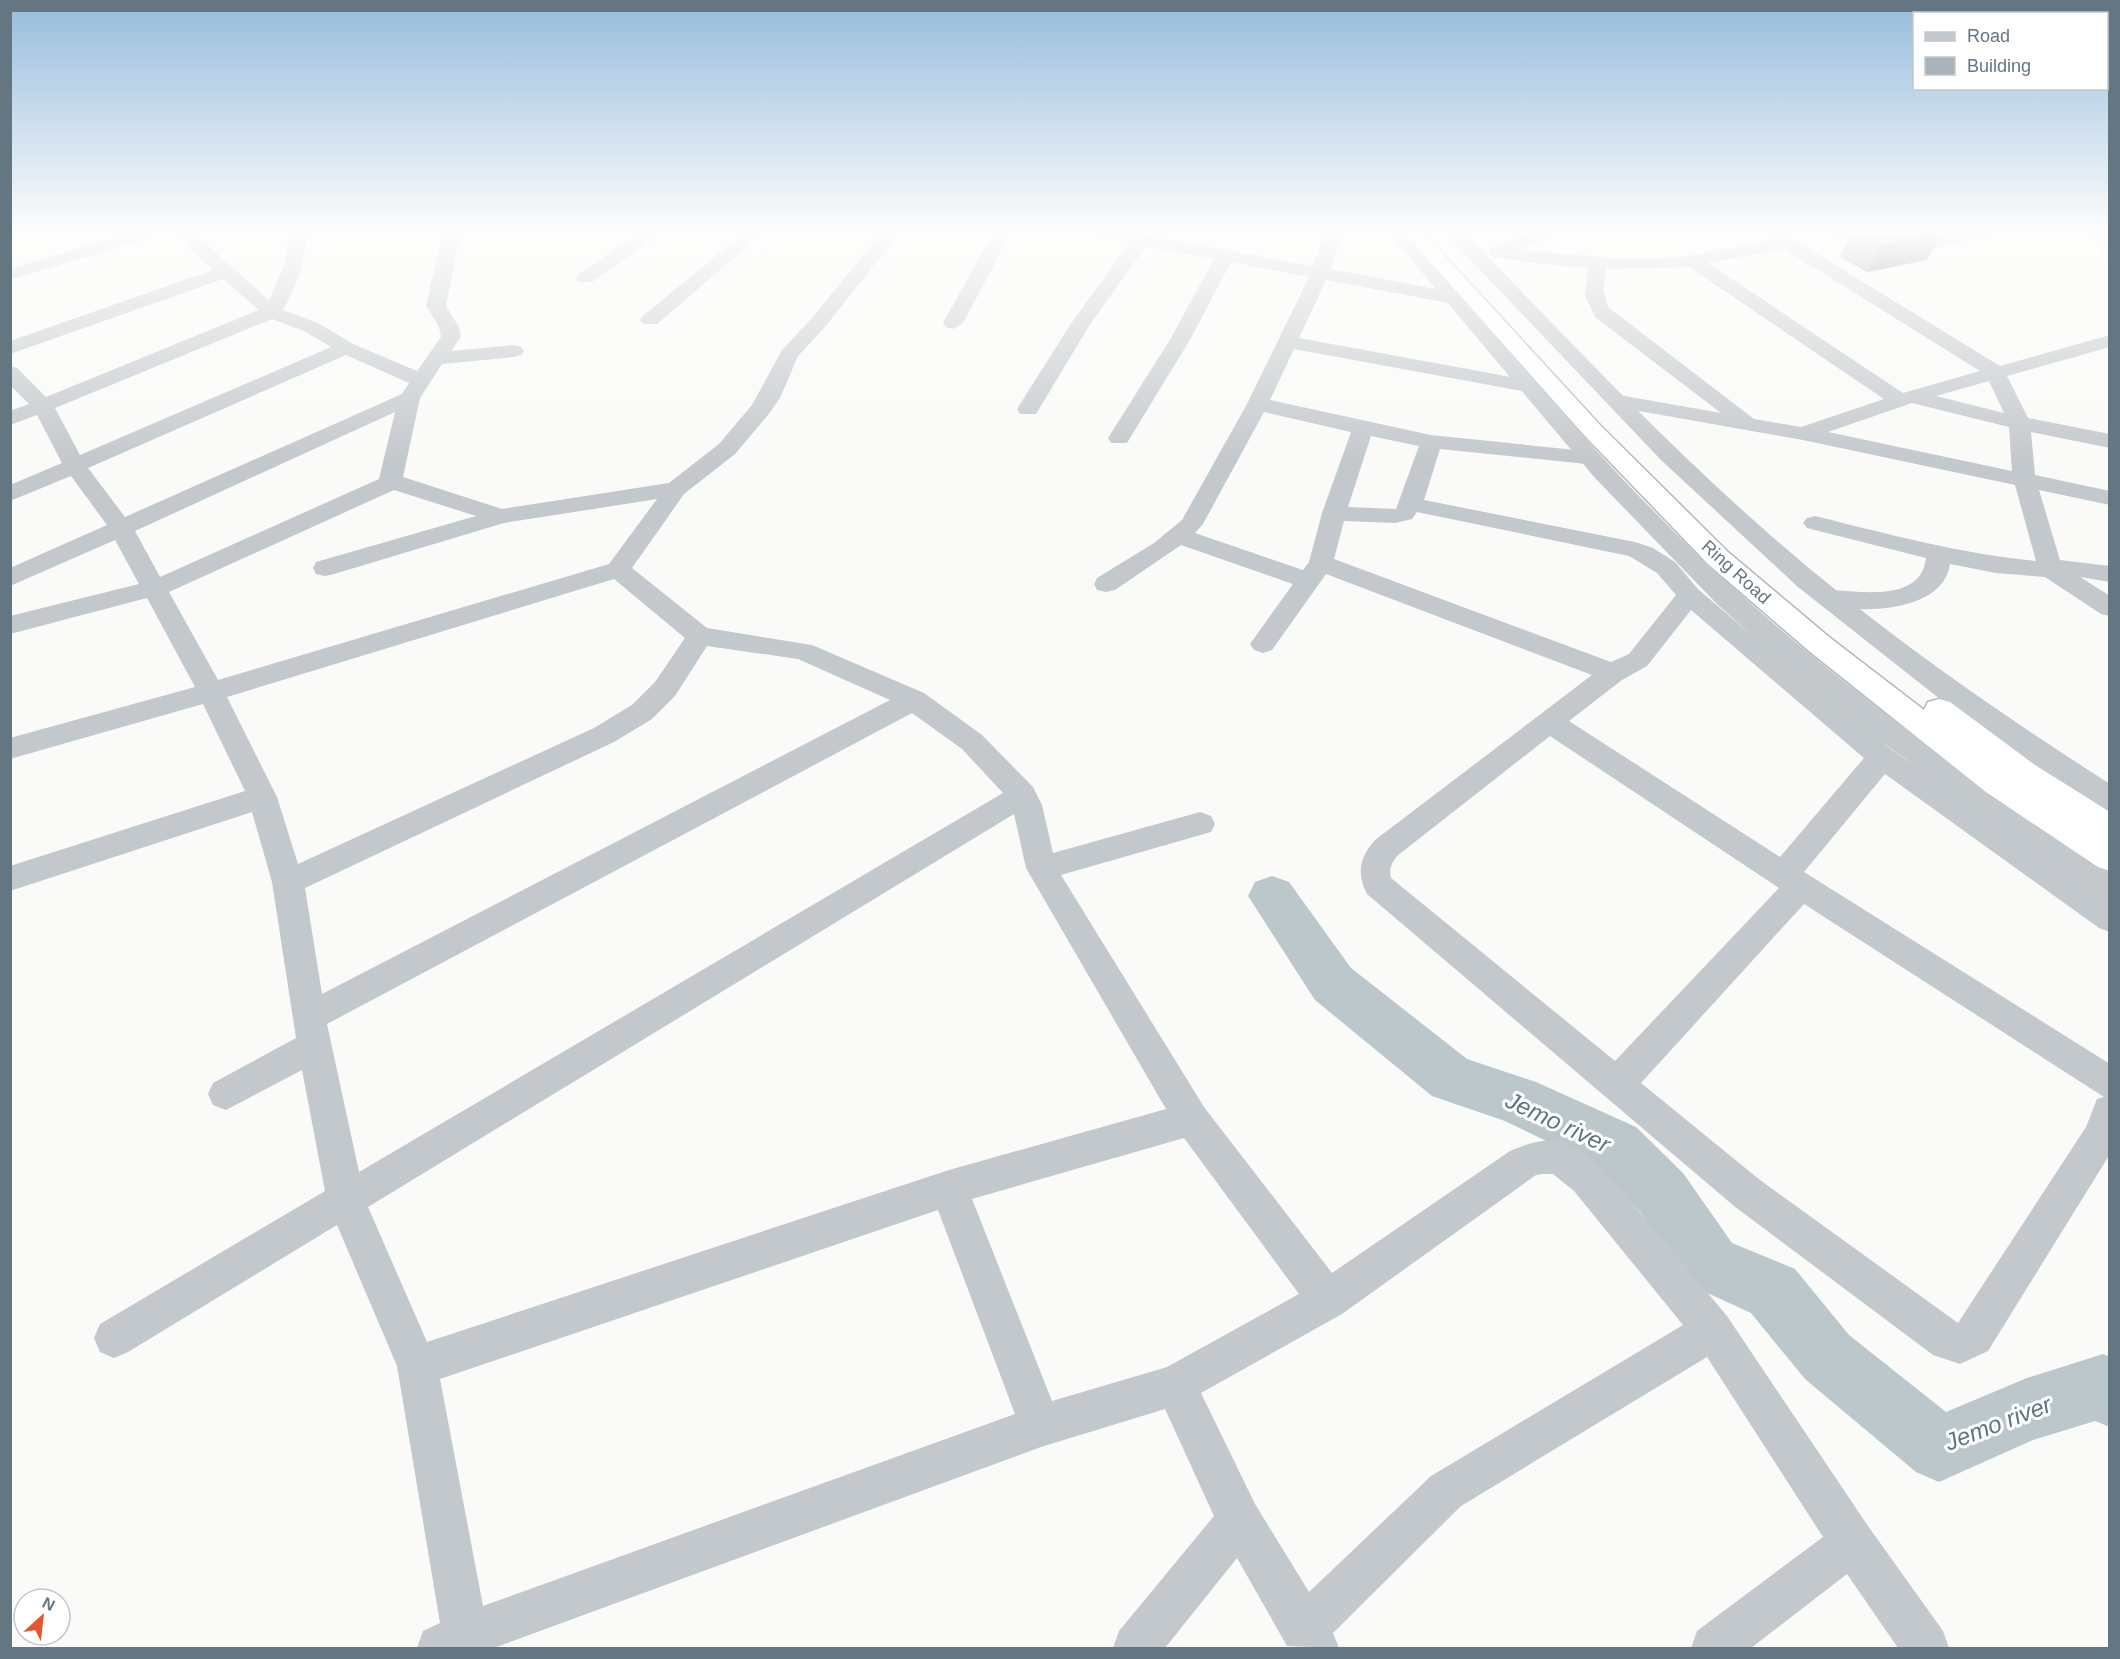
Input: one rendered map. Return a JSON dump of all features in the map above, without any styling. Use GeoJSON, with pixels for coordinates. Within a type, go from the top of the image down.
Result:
{"type":"FeatureCollection","features":[{"type":"Feature","properties":{"kind":"highway","name":"Ring Road"},"geometry":{"type":"LineString","coordinates":[[1482,308],[1592,430],[1718,558],[1819,644],[1996,783],[2109,858]]}},
{"type":"Feature","properties":{"kind":"highway","name":"Ring Road"},"geometry":{"type":"LineString","coordinates":[[1509,308],[1704,517],[1830,629],[2024,773],[2109,829]]}},
{"type":"Feature","properties":{"kind":"street"},"geometry":{"type":"LineString","coordinates":[[10,348],[122,308]]}},
{"type":"Feature","properties":{"kind":"street"},"geometry":{"type":"LineString","coordinates":[[268,308],[311,327],[416,390]]}},
{"type":"Feature","properties":{"kind":"street"},"geometry":{"type":"LineString","coordinates":[[10,419],[272,312],[274,308]]}},
{"type":"Feature","properties":{"kind":"street"},"geometry":{"type":"LineString","coordinates":[[390,483],[416,390],[451,336],[450,326],[437,308]]}},
{"type":"Feature","properties":{"kind":"street"},"geometry":{"type":"LineString","coordinates":[[650,320],[664,308]]}},
{"type":"Feature","properties":{"kind":"street"},"geometry":{"type":"LineString","coordinates":[[10,749],[211,692],[618,570],[676,489],[727,449],[760,410],[789,354],[830,308]]}},
{"type":"Feature","properties":{"kind":"street"},"geometry":{"type":"LineString","coordinates":[[953,323],[961,308]]}},
{"type":"Feature","properties":{"kind":"street"},"geometry":{"type":"LineString","coordinates":[[1028,409],[1092,308]]}},
{"type":"Feature","properties":{"kind":"street"},"geometry":{"type":"LineString","coordinates":[[1119,438],[1197,308]]}},
{"type":"Feature","properties":{"kind":"street"},"geometry":{"type":"LineString","coordinates":[[1106,584],[1179,536],[1191,524],[1258,404],[1304,308]]}},
{"type":"Feature","properties":{"kind":"street"},"geometry":{"type":"LineString","coordinates":[[1463,308],[1587,456],[1678,551],[1800,659],[1953,778],[2109,888]]}},
{"type":"Feature","properties":{"kind":"street"},"geometry":{"type":"LineString","coordinates":[[1536,308],[1618,401],[1707,489],[1829,598],[1903,658],[2109,800]]}},
{"type":"Feature","properties":{"kind":"street"},"geometry":{"type":"LineString","coordinates":[[1598,308],[1753,427]]}},
{"type":"Feature","properties":{"kind":"street"},"geometry":{"type":"LineString","coordinates":[[1766,308],[1906,398],[2107,439]]}},
{"type":"Feature","properties":{"kind":"street"},"geometry":{"type":"LineString","coordinates":[[1893,308],[1994,371],[2020,423],[2024,481],[2051,570],[2109,608]]}},
{"type":"Feature","properties":{"kind":"street"},"geometry":{"type":"LineString","coordinates":[[1802,434],[1994,371],[2109,341]]}},
{"type":"Feature","properties":{"kind":"street"},"geometry":{"type":"LineString","coordinates":[[1288,342],[1527,387]]}},
{"type":"Feature","properties":{"kind":"street"},"geometry":{"type":"LineString","coordinates":[[10,494],[346,348]]}},
{"type":"Feature","properties":{"kind":"street"},"geometry":{"type":"LineString","coordinates":[[436,359],[514,351]]}},
{"type":"Feature","properties":{"kind":"street"},"geometry":{"type":"LineString","coordinates":[[10,372],[43,406],[75,466],[121,528],[156,588],[211,692],[262,797],[288,882],[312,1031],[346,1201],[417,1366],[458,1644],[1041,1426],[1175,1385],[1328,1300],[1523,1163],[1537,1155],[1550,1154],[1569,1163],[1587,1178],[1713,1329],[1852,1542],[1926,1648]]}},
{"type":"Feature","properties":{"kind":"street"},"geometry":{"type":"LineString","coordinates":[[10,578],[416,390]]}},
{"type":"Feature","properties":{"kind":"street"},"geometry":{"type":"LineString","coordinates":[[1618,401],[1802,434],[2109,498]]}},
{"type":"Feature","properties":{"kind":"street"},"geometry":{"type":"LineString","coordinates":[[1258,404],[1431,442],[1587,456]]}},
{"type":"Feature","properties":{"kind":"street"},"geometry":{"type":"LineString","coordinates":[[1263,644],[1316,572],[1363,428]]}},
{"type":"Feature","properties":{"kind":"street"},"geometry":{"type":"LineString","coordinates":[[1334,513],[1395,516],[1404,514],[1411,504],[1431,442]]}},
{"type":"Feature","properties":{"kind":"street"},"geometry":{"type":"LineString","coordinates":[[10,626],[156,588],[390,483],[399,483],[501,516]]}},
{"type":"Feature","properties":{"kind":"street"},"geometry":{"type":"LineString","coordinates":[[325,568],[501,516],[676,489]]}},
{"type":"Feature","properties":{"kind":"street"},"geometry":{"type":"LineString","coordinates":[[1411,504],[1635,550],[1656,557],[1671,570],[1689,595],[1775,670],[1882,757],[2109,919]]}},
{"type":"Feature","properties":{"kind":"street"},"geometry":{"type":"LineString","coordinates":[[1815,523],[1939,554],[1996,565],[2051,570],[2063,567],[2109,574]]}},
{"type":"Feature","properties":{"kind":"street"},"geometry":{"type":"LineString","coordinates":[[1179,536],[1316,572],[1613,673]]}},
{"type":"Feature","properties":{"kind":"street"},"geometry":{"type":"LineString","coordinates":[[1829,598],[1879,600],[1904,597],[1926,588],[1936,574],[1939,554]]}},
{"type":"Feature","properties":{"kind":"street"},"geometry":{"type":"LineString","coordinates":[[618,570],[700,636],[803,651],[914,700],[972,742],[1023,795],[1041,868],[1191,1119],[1328,1300]]}},
{"type":"Feature","properties":{"kind":"street"},"geometry":{"type":"LineString","coordinates":[[1689,595],[1638,660],[1613,673],[1386,849],[1377,858],[1373,871],[1378,885],[1747,1193],[1947,1341],[1960,1344],[1974,1336],[2100,1137],[2109,1111]]}},
{"type":"Feature","properties":{"kind":"street"},"geometry":{"type":"LineString","coordinates":[[288,882],[604,735],[642,712],[665,689],[700,636]]}},
{"type":"Feature","properties":{"kind":"street"},"geometry":{"type":"LineString","coordinates":[[226,1094],[312,1031],[914,700]]}},
{"type":"Feature","properties":{"kind":"street"},"geometry":{"type":"LineString","coordinates":[[1551,723],[2109,1083]]}},
{"type":"Feature","properties":{"kind":"street"},"geometry":{"type":"LineString","coordinates":[[1616,1085],[1793,880],[1882,757]]}},
{"type":"Feature","properties":{"kind":"street"},"geometry":{"type":"LineString","coordinates":[[114,1338],[1023,795]]}},
{"type":"Feature","properties":{"kind":"street"},"geometry":{"type":"LineString","coordinates":[[10,879],[262,797]]}},
{"type":"Feature","properties":{"kind":"street"},"geometry":{"type":"LineString","coordinates":[[1041,868],[1200,824]]}},
{"type":"Feature","properties":{"kind":"street"},"geometry":{"type":"LineString","coordinates":[[417,1366],[949,1188],[1191,1119]]}},
{"type":"Feature","properties":{"kind":"street"},"geometry":{"type":"LineString","coordinates":[[949,1188],[1041,1426]]}},
{"type":"Feature","properties":{"kind":"street"},"geometry":{"type":"LineString","coordinates":[[1175,1385],[1239,1520],[1310,1639],[1446,1491],[1713,1329]]}},
{"type":"Feature","properties":{"kind":"street"},"geometry":{"type":"LineString","coordinates":[[1136,1648],[1239,1520]]}},
{"type":"Feature","properties":{"kind":"street"},"geometry":{"type":"LineString","coordinates":[[1714,1648],[1852,1542]]}},
{"type":"Feature","properties":{"kind":"waterway","name":"Jemo river"},"geometry":{"type":"LineString","coordinates":[[1272,896],[1333,984],[1451,1079],[1517,1100],[1616,1146],[1662,1193],[1711,1264],[1773,1291],[1827,1357],[1939,1449],[2027,1410],[2103,1386],[2110,1395]]}}]}
